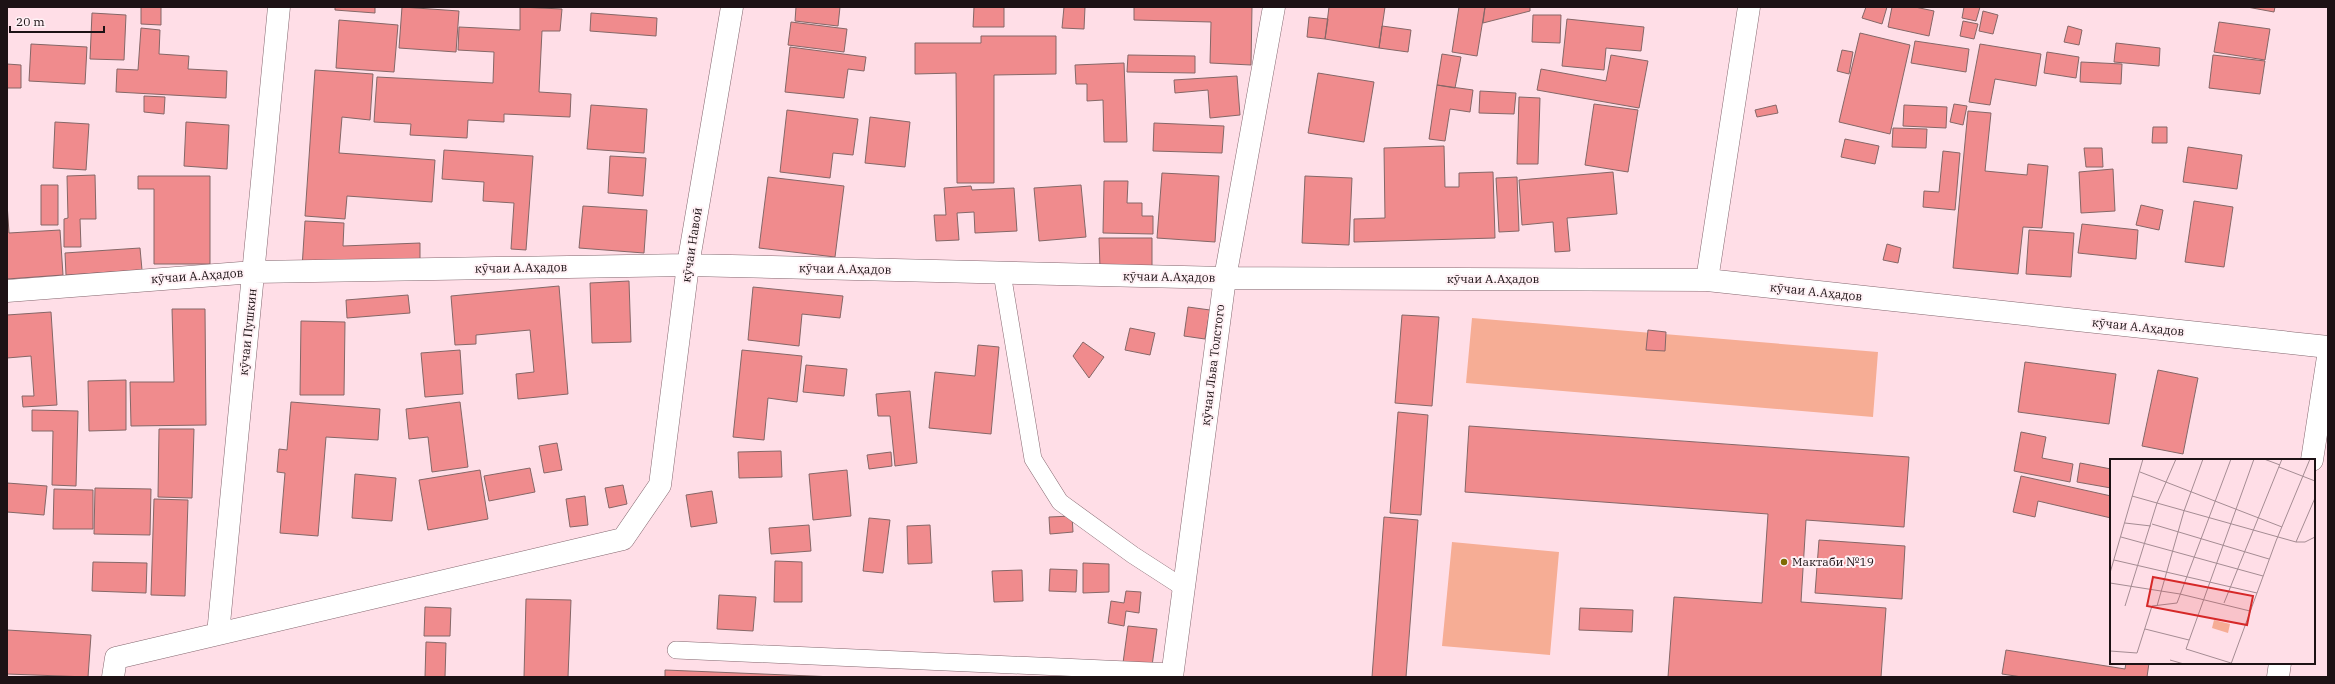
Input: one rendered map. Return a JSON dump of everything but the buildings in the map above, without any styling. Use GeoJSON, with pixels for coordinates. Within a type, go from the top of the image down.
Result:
{"type":"FeatureCollection","features":[{"type":"Feature","properties":{"kind":"street","name":"кӯчаи Пушкин"},"geometry":{"type":"LineString","coordinates":[[218,634],[279,7]]}},
{"type":"Feature","properties":{"kind":"street","name":"кӯчаи Навоӣ"},"geometry":{"type":"LineString","coordinates":[[218,634],[623,539],[660,485],[688,265],[732,7]]}},
{"type":"Feature","properties":{"kind":"street","name":"кӯчаи Льва Толстого"},"geometry":{"type":"LineString","coordinates":[[1172,674],[1225,278],[1274,7]]}},
{"type":"Feature","properties":{"kind":"street"},"geometry":{"type":"LineString","coordinates":[[1707,280],[1749,7]]}},
{"type":"Feature","properties":{"kind":"street","name":"кӯчаи А.Аҳадов"},"geometry":{"type":"LineString","coordinates":[[7,291],[254,272],[688,265],[1225,278],[1707,280],[2328,348]]}},
{"type":"Feature","properties":{"kind":"street"},"geometry":{"type":"LineString","coordinates":[[2312,459],[2328,357]]}},
{"type":"Feature","properties":{"kind":"street"},"geometry":{"type":"LineString","coordinates":[[113,677],[116,658],[218,634]]}},
{"type":"Feature","properties":{"kind":"street"},"geometry":{"type":"LineString","coordinates":[[2278,677],[2280,664]]}},
{"type":"Feature","properties":{"kind":"lane"},"geometry":{"type":"LineString","coordinates":[[1002,273],[1033,460],[1060,502],[1133,555],[1184,588]]}},
{"type":"Feature","properties":{"kind":"lane"},"geometry":{"type":"LineString","coordinates":[[676,650],[1172,674]]}},
{"type":"Feature","properties":{"kind":"shaded area"},"geometry":{"type":"Polygon","coordinates":[[[1472,318],[1878,352],[1873,417],[1466,383],[1472,318]]]}},
{"type":"Feature","properties":{"kind":"shaded area"},"geometry":{"type":"Polygon","coordinates":[[[1452,542],[1559,552],[1550,655],[1442,646],[1452,542]]]}},
{"type":"Feature","properties":{"kind":"place","name":"Мактаби №19"},"geometry":{"type":"Point","coordinates":[1784,562]}}]}
